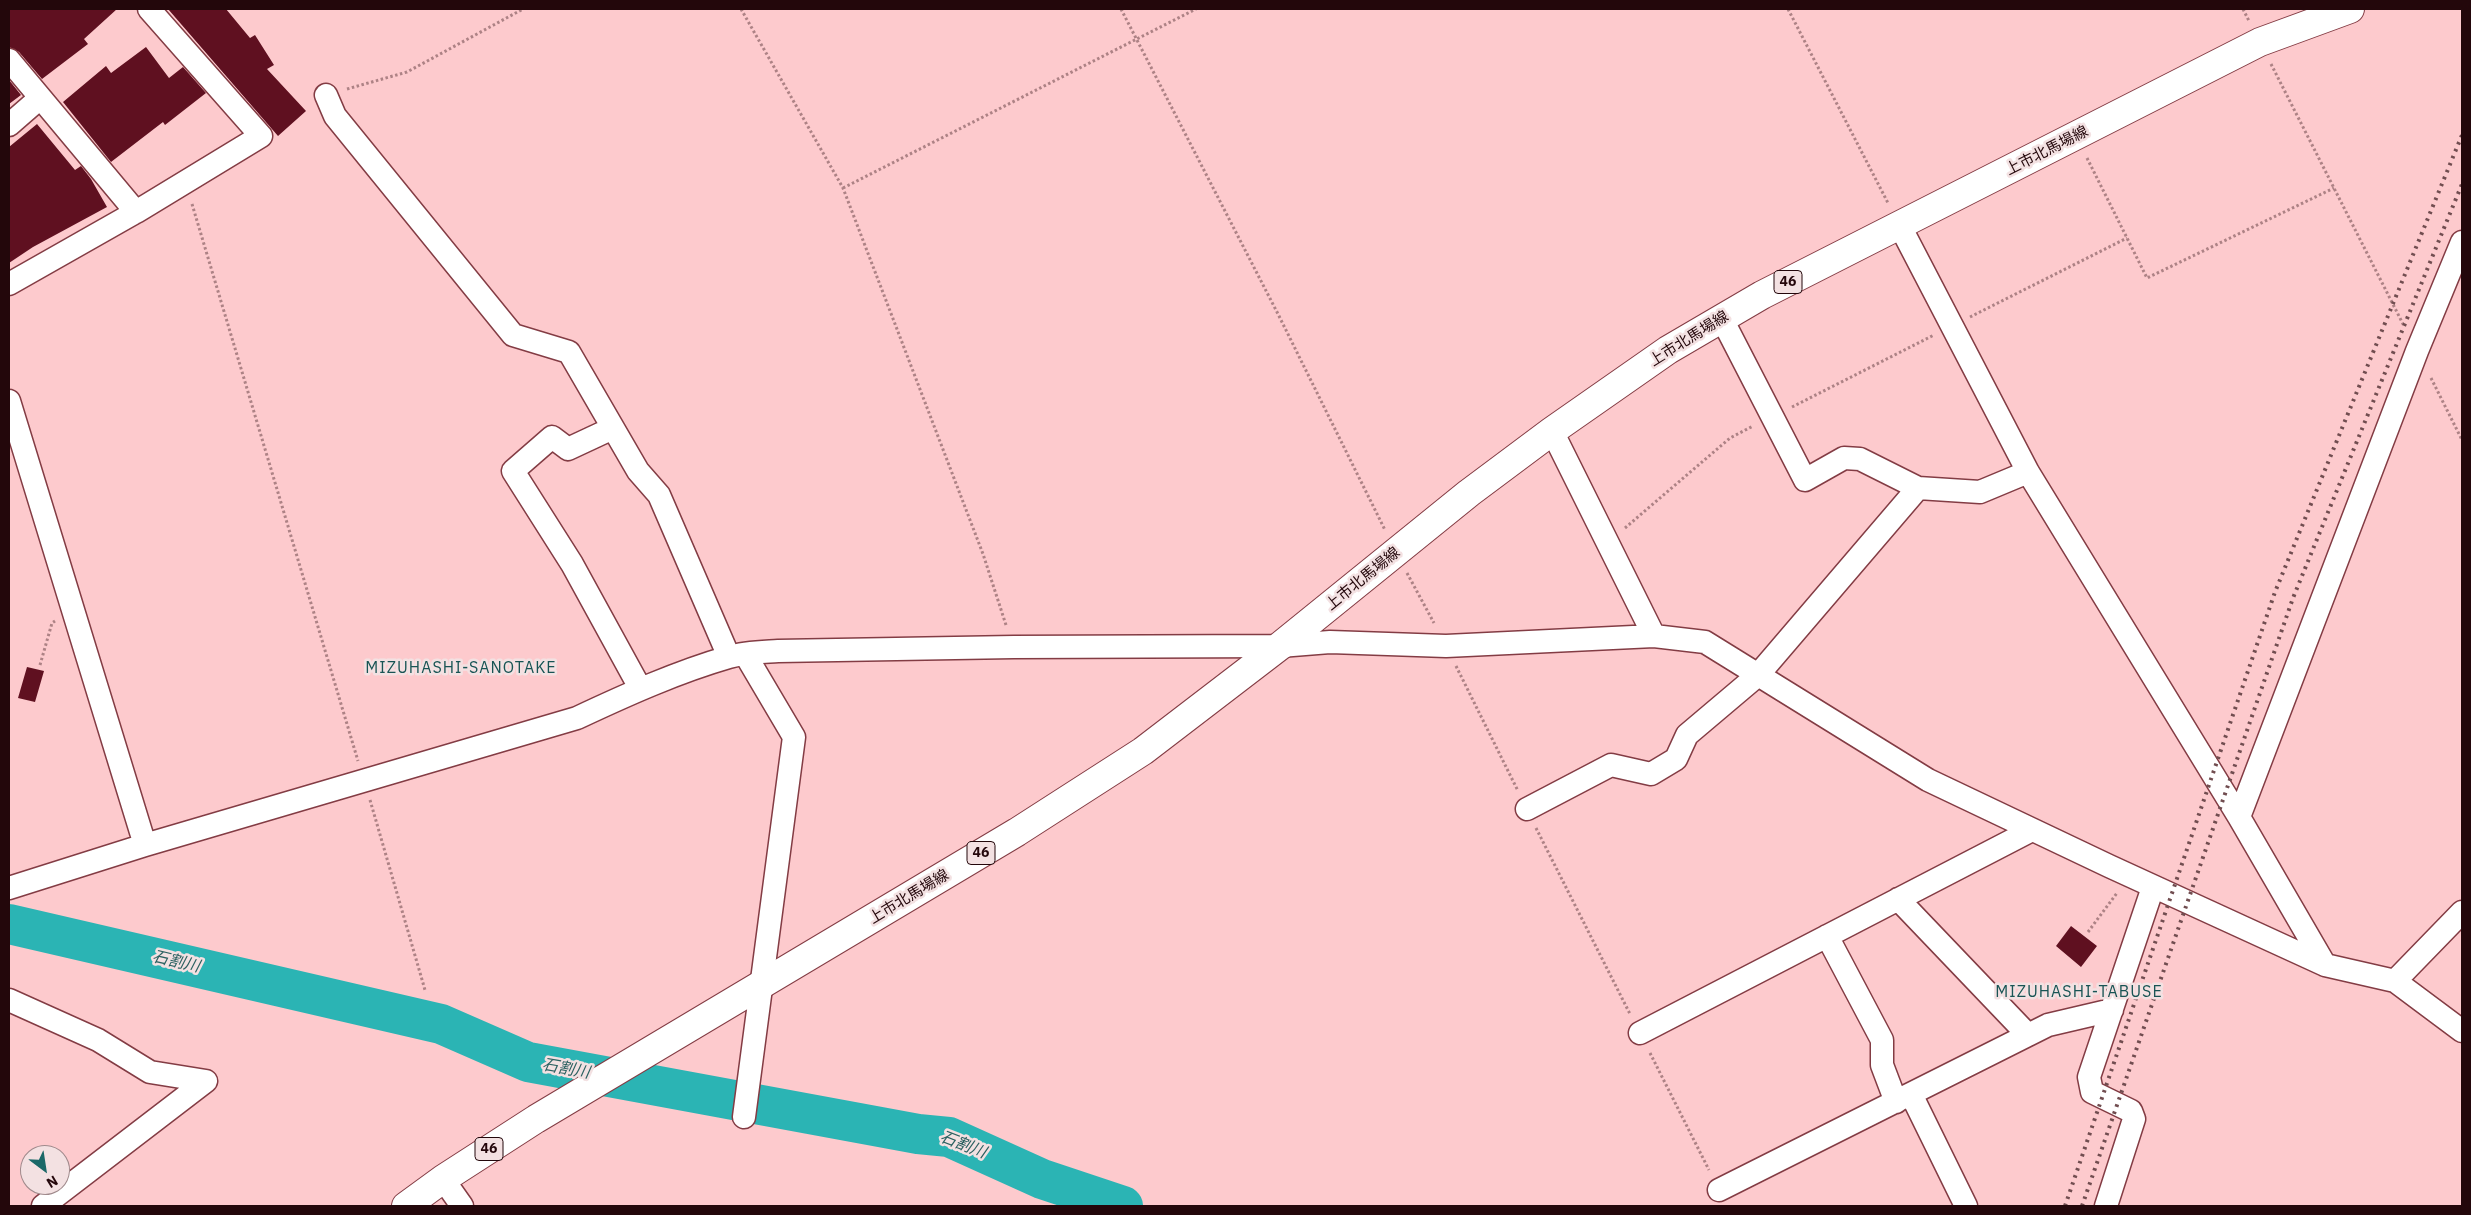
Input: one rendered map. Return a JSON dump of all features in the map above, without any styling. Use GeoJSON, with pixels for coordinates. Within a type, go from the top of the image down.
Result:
{"type":"FeatureCollection","features":[{"type":"Feature","properties":{"kind":"main road","name":"上市北馬場線"},"geometry":{"type":"LineString","coordinates":[[406,1206],[443,1179],[536,1119],[670,1041],[1017,832],[1143,751],[1280,646],[1469,493],[1552,431],[1668,350],[1762,295],[2260,42],[2350,9]]}},
{"type":"Feature","properties":{"kind":"street"},"geometry":{"type":"LineString","coordinates":[[9,284],[136,212],[261,136],[149,9]]}},
{"type":"Feature","properties":{"kind":"street"},"geometry":{"type":"LineString","coordinates":[[9,60],[136,212]]}},
{"type":"Feature","properties":{"kind":"street"},"geometry":{"type":"LineString","coordinates":[[326,95],[335,116],[513,335],[569,352],[638,471],[659,495],[737,655],[794,737],[744,1117]]}},
{"type":"Feature","properties":{"kind":"street"},"geometry":{"type":"LineString","coordinates":[[9,125],[40,98]]}},
{"type":"Feature","properties":{"kind":"street"},"geometry":{"type":"LineString","coordinates":[[1900,226],[2028,472],[2239,817],[2325,965]]}},
{"type":"Feature","properties":{"kind":"street"},"geometry":{"type":"LineString","coordinates":[[2239,817],[2417,350],[2462,242]]}},
{"type":"Feature","properties":{"kind":"street"},"geometry":{"type":"LineString","coordinates":[[1722,319],[1805,480],[1844,458],[1860,458],[1918,488],[1980,492],[2028,472]]}},
{"type":"Feature","properties":{"kind":"street"},"geometry":{"type":"LineString","coordinates":[[9,400],[145,845]]}},
{"type":"Feature","properties":{"kind":"street"},"geometry":{"type":"LineString","coordinates":[[613,428],[568,449],[552,437],[513,471],[572,564],[640,688]]}},
{"type":"Feature","properties":{"kind":"street"},"geometry":{"type":"LineString","coordinates":[[1552,431],[1654,636]]}},
{"type":"Feature","properties":{"kind":"street"},"geometry":{"type":"LineString","coordinates":[[1527,809],[1611,765],[1651,774],[1676,759],[1687,735],[1758,675],[1918,488]]}},
{"type":"Feature","properties":{"kind":"street"},"geometry":{"type":"LineString","coordinates":[[9,888],[145,845],[365,782],[577,718],[640,688],[737,655],[778,651],[1014,647],[1280,646],[1330,642],[1446,646],[1654,636],[1704,642],[1928,780],[2325,965],[2394,981],[2462,1032]]}},
{"type":"Feature","properties":{"kind":"street"},"geometry":{"type":"LineString","coordinates":[[1640,1033],[2032,830]]}},
{"type":"Feature","properties":{"kind":"street"},"geometry":{"type":"LineString","coordinates":[[2106,1206],[2134,1119],[2131,1111],[2092,1092],[2089,1077],[2154,886]]}},
{"type":"Feature","properties":{"kind":"street"},"geometry":{"type":"LineString","coordinates":[[1898,899],[2028,1036]]}},
{"type":"Feature","properties":{"kind":"street"},"geometry":{"type":"LineString","coordinates":[[2394,981],[2462,912]]}},
{"type":"Feature","properties":{"kind":"street"},"geometry":{"type":"LineString","coordinates":[[1827,936],[1882,1040],[1882,1065],[1904,1098],[1966,1206]]}},
{"type":"Feature","properties":{"kind":"street"},"geometry":{"type":"LineString","coordinates":[[9,1000],[98,1040],[150,1072],[206,1082],[43,1206]]}},
{"type":"Feature","properties":{"kind":"street"},"geometry":{"type":"LineString","coordinates":[[1719,1190],[2048,1025],[2112,1010]]}},
{"type":"Feature","properties":{"kind":"street"},"geometry":{"type":"LineString","coordinates":[[443,1179],[462,1206]]}},
{"type":"Feature","properties":{"kind":"path"},"geometry":{"type":"LineString","coordinates":[[326,95],[407,72],[523,9]]}},
{"type":"Feature","properties":{"kind":"path"},"geometry":{"type":"LineString","coordinates":[[741,9],[843,188],[983,554],[1014,647]]}},
{"type":"Feature","properties":{"kind":"path"},"geometry":{"type":"LineString","coordinates":[[1121,9],[1278,314],[1396,552],[1446,646],[1719,1190]]}},
{"type":"Feature","properties":{"kind":"path"},"geometry":{"type":"LineString","coordinates":[[843,188],[1196,9]]}},
{"type":"Feature","properties":{"kind":"path"},"geometry":{"type":"LineString","coordinates":[[1788,9],[1900,226]]}},
{"type":"Feature","properties":{"kind":"path"},"geometry":{"type":"LineString","coordinates":[[2260,42],[2462,440]]}},
{"type":"Feature","properties":{"kind":"path"},"geometry":{"type":"LineString","coordinates":[[2076,136],[2147,278],[2334,188]]}},
{"type":"Feature","properties":{"kind":"path"},"geometry":{"type":"LineString","coordinates":[[185,182],[365,782],[425,990]]}},
{"type":"Feature","properties":{"kind":"path"},"geometry":{"type":"LineString","coordinates":[[1608,543],[1730,438],[2127,238]]}},
{"type":"Feature","properties":{"kind":"path"},"geometry":{"type":"LineString","coordinates":[[40,665],[52,623],[74,614]]}},
{"type":"Feature","properties":{"kind":"path"},"geometry":{"type":"LineString","coordinates":[[2088,932],[2130,874]]}},
{"type":"Feature","properties":{"kind":"building"},"geometry":{"type":"Polygon","coordinates":[[[9,9],[117,9],[84,39],[88,44],[42,79],[19,52],[9,47],[9,9]]]}},
{"type":"Feature","properties":{"kind":"building"},"geometry":{"type":"Polygon","coordinates":[[[168,9],[226,9],[250,38],[255,35],[274,65],[267,69],[306,111],[278,136],[168,9]]]}},
{"type":"Feature","properties":{"kind":"building"},"geometry":{"type":"Polygon","coordinates":[[[146,47],[169,78],[183,67],[206,93],[165,125],[163,122],[111,162],[63,102],[106,66],[111,73],[146,47]]]}},
{"type":"Feature","properties":{"kind":"building"},"geometry":{"type":"Polygon","coordinates":[[[9,80],[21,95],[9,104],[9,80]]]}},
{"type":"Feature","properties":{"kind":"building"},"geometry":{"type":"Polygon","coordinates":[[[37,124],[75,170],[81,166],[107,207],[33,247],[9,263],[9,147],[37,124]]]}},
{"type":"Feature","properties":{"kind":"building"},"geometry":{"type":"Polygon","coordinates":[[[27,667],[44,671],[35,702],[18,698],[27,667]]]}},
{"type":"Feature","properties":{"kind":"building"},"geometry":{"type":"Polygon","coordinates":[[[2071,926],[2097,946],[2081,967],[2056,946],[2071,926]]]}},
{"type":"Feature","properties":{"kind":"waterway","name":"石割川"},"geometry":{"type":"LineString","coordinates":[[9,924],[441,1024],[528,1062],[918,1134],[949,1137],[1042,1179],[1123,1206]]}},
{"type":"Feature","properties":{"kind":"railway"},"geometry":{"type":"LineString","coordinates":[[2065,1206],[2275,592],[2462,135]]}},
{"type":"Feature","properties":{"kind":"railway"},"geometry":{"type":"LineString","coordinates":[[2082,1206],[2293,598],[2462,184]]}},
{"type":"Feature","properties":{"kind":"district","name":"MIZUHASHI-SANOTAKE"},"geometry":{"type":"Point","coordinates":[461,668]}},
{"type":"Feature","properties":{"kind":"district","name":"MIZUHASHI-TABUSE"},"geometry":{"type":"Point","coordinates":[2079,992]}}]}
